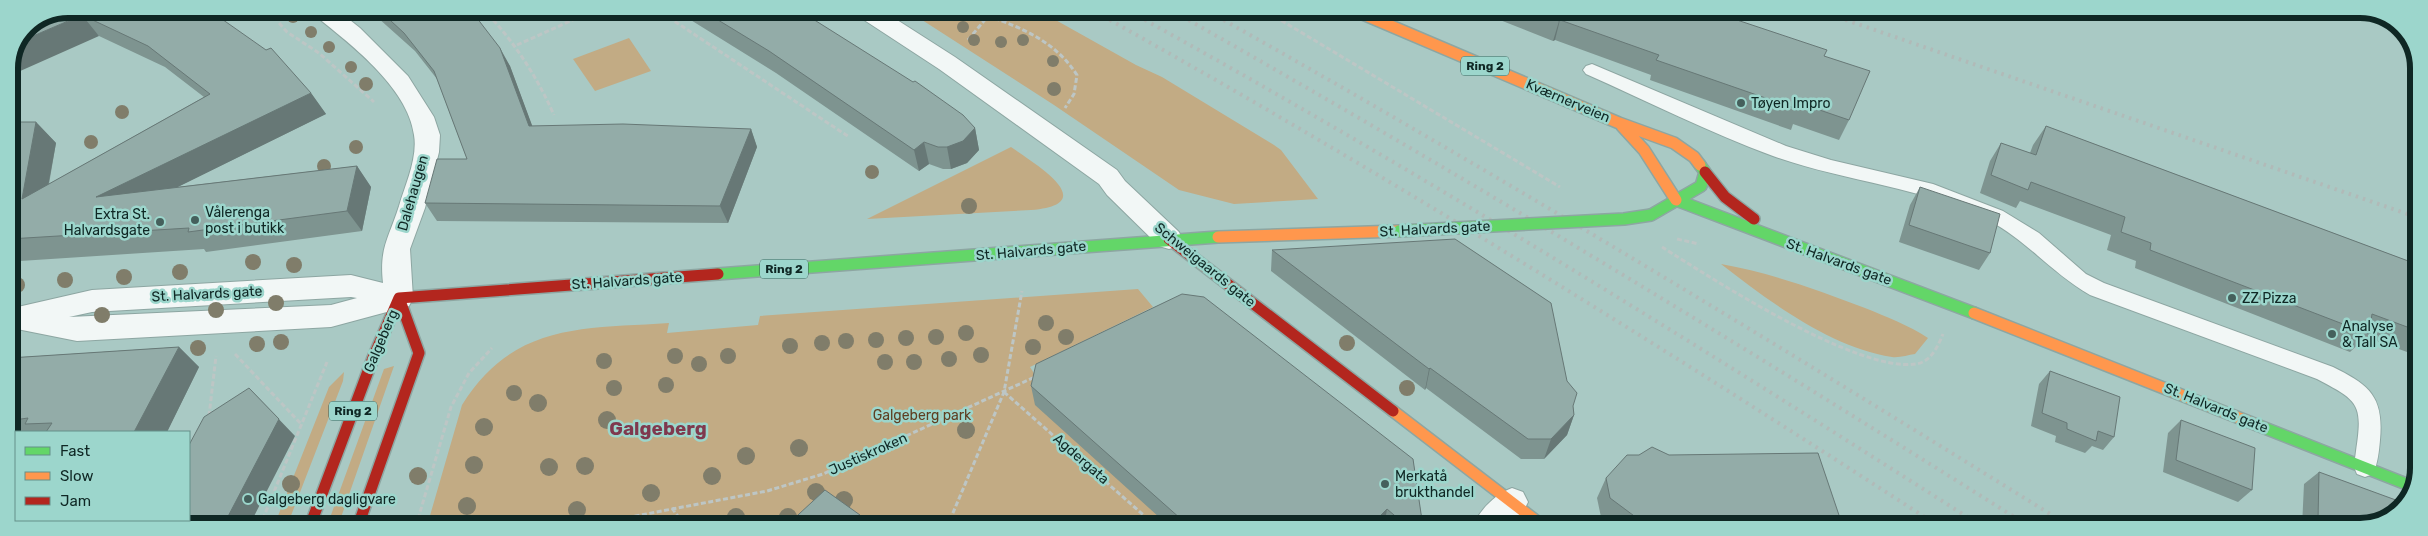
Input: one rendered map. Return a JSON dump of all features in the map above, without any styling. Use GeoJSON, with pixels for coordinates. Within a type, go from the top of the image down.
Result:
{"type":"FeatureCollection","features":[{"type":"Feature","properties":{"kind":"main road","name":"Kværnerveien"},"geometry":{"type":"LineString","coordinates":[[1372,18],[1620,123],[1674,143],[1694,156],[1725,198],[1761,224],[1817,253]]}},
{"type":"Feature","properties":{"kind":"main road","name":"Kværnerveien"},"geometry":{"type":"LineString","coordinates":[[1620,123],[1644,150],[1676,200]]}},
{"type":"Feature","properties":{"kind":"main road","name":"Ring 2"},"geometry":{"type":"LineString","coordinates":[[1676,200],[1701,186],[1705,172]]}},
{"type":"Feature","properties":{"kind":"main road","name":"St. Halvards gate"},"geometry":{"type":"LineString","coordinates":[[400,298],[1169,239],[1399,231],[1624,219],[1650,215],[1661,211],[1676,200],[1817,253],[2408,485]]}},
{"type":"Feature","properties":{"kind":"main road","name":"Schweigaards gate"},"geometry":{"type":"LineString","coordinates":[[1169,239],[1532,518]]}},
{"type":"Feature","properties":{"kind":"main road","name":"Galgeberg"},"geometry":{"type":"LineString","coordinates":[[313,518],[373,358],[400,298]]}},
{"type":"Feature","properties":{"kind":"main road","name":"Galgeberg"},"geometry":{"type":"LineString","coordinates":[[361,518],[419,353],[400,298]]}},
{"type":"Feature","properties":{"kind":"street","name":"Dalehaugen"},"geometry":{"type":"LineString","coordinates":[[332,18],[358,38],[390,70],[410,96],[425,127],[426,146],[421,170],[396,250],[400,298]]}},
{"type":"Feature","properties":{"kind":"street","name":"Schweigaards gate"},"geometry":{"type":"LineString","coordinates":[[877,18],[948,63],[1108,176],[1116,188],[1169,239]]}},
{"type":"Feature","properties":{"kind":"street","name":"St. Halvards gate"},"geometry":{"type":"LineString","coordinates":[[18,321],[77,330],[331,316],[400,298]]}},
{"type":"Feature","properties":{"kind":"street"},"geometry":{"type":"LineString","coordinates":[[1497,518],[1512,502]]}},
{"type":"Feature","properties":{"kind":"lane"},"geometry":{"type":"LineString","coordinates":[[1592,70],[1779,151],[1830,168],[1926,189],[1984,211],[2032,238],[2079,279],[2097,289],[2325,373],[2344,383],[2366,402],[2369,418],[2366,467]]}},
{"type":"Feature","properties":{"kind":"path"},"geometry":{"type":"LineString","coordinates":[[277,18],[293,36],[319,53],[358,90],[377,105]]}},
{"type":"Feature","properties":{"kind":"path"},"geometry":{"type":"LineString","coordinates":[[492,18],[517,45],[536,74],[554,115]]}},
{"type":"Feature","properties":{"kind":"path"},"geometry":{"type":"LineString","coordinates":[[517,45],[577,18]]}},
{"type":"Feature","properties":{"kind":"path"},"geometry":{"type":"LineString","coordinates":[[670,18],[850,137]]}},
{"type":"Feature","properties":{"kind":"path"},"geometry":{"type":"LineString","coordinates":[[992,18],[1021,28],[1046,40],[1063,54],[1077,75],[1074,94],[1064,109]]}},
{"type":"Feature","properties":{"kind":"path"},"geometry":{"type":"LineString","coordinates":[[950,518],[1004,392],[1022,290]]}},
{"type":"Feature","properties":{"kind":"path"},"geometry":{"type":"LineString","coordinates":[[418,518],[450,407],[469,372],[492,348]]}},
{"type":"Feature","properties":{"kind":"path"},"geometry":{"type":"LineString","coordinates":[[232,351],[302,425]]}},
{"type":"Feature","properties":{"kind":"path"},"geometry":{"type":"LineString","coordinates":[[209,418],[216,356]]}},
{"type":"Feature","properties":{"kind":"path"},"geometry":{"type":"LineString","coordinates":[[263,518],[327,362]]}},
{"type":"Feature","properties":{"kind":"path","name":"Justiskroken"},"geometry":{"type":"LineString","coordinates":[[623,518],[767,491],[823,474],[1039,375]]}},
{"type":"Feature","properties":{"kind":"path","name":"Agdergata"},"geometry":{"type":"LineString","coordinates":[[1004,392],[1147,518]]}},
{"type":"Feature","properties":{"kind":"path"},"geometry":{"type":"LineString","coordinates":[[672,508],[679,518]]}},
{"type":"Feature","properties":{"kind":"green space"},"geometry":{"type":"Polygon","coordinates":[[[919,18],[1052,18],[1136,65],[1162,77],[1274,145],[1281,150],[1318,199],[1234,204],[1179,190],[1054,105],[919,18]]]}},
{"type":"Feature","properties":{"kind":"green space"},"geometry":{"type":"Polygon","coordinates":[[[629,38],[651,71],[595,91],[573,59],[629,38]]]}},
{"type":"Feature","properties":{"kind":"green space"},"geometry":{"type":"Polygon","coordinates":[[[1011,147],[1047,173],[1057,183],[1063,192],[1062,200],[1052,206],[1031,210],[867,219],[1011,147]]]}},
{"type":"Feature","properties":{"kind":"green space"},"geometry":{"type":"Polygon","coordinates":[[[1721,264],[1776,277],[1830,295],[1913,329],[1928,338],[1915,354],[1898,357],[1869,352],[1846,344],[1780,307],[1721,264]]]}},
{"type":"Feature","properties":{"kind":"green space","name":"Galgeberg park"},"geometry":{"type":"Polygon","coordinates":[[[1138,289],[1153,307],[1030,367],[1040,383],[1163,518],[429,518],[462,405],[482,378],[504,358],[528,344],[553,335],[579,330],[669,323],[667,333],[758,325],[760,316],[1138,289]]]}},
{"type":"Feature","properties":{"kind":"green space"},"geometry":{"type":"Polygon","coordinates":[[[394,366],[341,518],[330,518],[384,369],[394,366]]]}},
{"type":"Feature","properties":{"kind":"green space"},"geometry":{"type":"Polygon","coordinates":[[[344,372],[343,381],[290,518],[277,518],[329,387],[344,372]]]}},
{"type":"Feature","properties":{"kind":"building"},"geometry":{"type":"Polygon","coordinates":[[[58,18],[75,18],[27,39],[32,32],[48,21],[58,18]]]}},
{"type":"Feature","properties":{"kind":"building"},"geometry":{"type":"Polygon","coordinates":[[[88,18],[220,18],[266,50],[271,48],[311,93],[96,197],[357,166],[347,211],[188,232],[189,228],[18,238],[18,122],[36,122],[22,199],[210,94],[148,46],[88,18]]]}},
{"type":"Feature","properties":{"kind":"building"},"geometry":{"type":"Polygon","coordinates":[[[388,18],[477,18],[500,48],[529,126],[623,124],[751,129],[720,206],[425,203],[437,159],[467,159],[434,71],[404,33],[388,18]]]}},
{"type":"Feature","properties":{"kind":"building"},"geometry":{"type":"Polygon","coordinates":[[[715,18],[811,18],[913,82],[915,81],[963,115],[975,128],[963,141],[947,147],[938,147],[924,142],[914,150],[769,51],[715,18]]]}},
{"type":"Feature","properties":{"kind":"building"},"geometry":{"type":"Polygon","coordinates":[[[1551,18],[1731,18],[1827,50],[1824,56],[1870,71],[1849,120],[1802,104],[1800,110],[1656,60],[1659,55],[1551,18]]]}},
{"type":"Feature","properties":{"kind":"building"},"geometry":{"type":"Polygon","coordinates":[[[2046,126],[2410,262],[2410,328],[2372,314],[2369,334],[2150,250],[2151,243],[2121,232],[2125,217],[2031,182],[2028,190],[1991,175],[2001,143],[2036,155],[2046,126]]]}},
{"type":"Feature","properties":{"kind":"building"},"geometry":{"type":"Polygon","coordinates":[[[1920,187],[2000,214],[1990,253],[1909,225],[1920,187]]]}},
{"type":"Feature","properties":{"kind":"building"},"geometry":{"type":"Polygon","coordinates":[[[1455,239],[1551,303],[1567,381],[1577,393],[1573,406],[1574,415],[1551,439],[1528,439],[1429,369],[1272,250],[1455,239]]]}},
{"type":"Feature","properties":{"kind":"building"},"geometry":{"type":"Polygon","coordinates":[[[1182,294],[1204,297],[1413,459],[1422,518],[1398,518],[1387,509],[1378,518],[1180,518],[1031,386],[1036,364],[1182,294]]]}},
{"type":"Feature","properties":{"kind":"building"},"geometry":{"type":"Polygon","coordinates":[[[179,347],[135,431],[47,431],[52,423],[25,424],[28,418],[18,419],[18,357],[179,347]]]}},
{"type":"Feature","properties":{"kind":"building"},"geometry":{"type":"Polygon","coordinates":[[[2050,371],[2120,397],[2114,437],[2098,431],[2096,441],[2067,429],[2067,423],[2042,413],[2050,371]]]}},
{"type":"Feature","properties":{"kind":"building"},"geometry":{"type":"Polygon","coordinates":[[[249,388],[279,419],[227,518],[190,518],[190,443],[204,417],[249,388]]]}},
{"type":"Feature","properties":{"kind":"building"},"geometry":{"type":"Polygon","coordinates":[[[2181,420],[2255,448],[2252,490],[2176,460],[2181,420]]]}},
{"type":"Feature","properties":{"kind":"building"},"geometry":{"type":"Polygon","coordinates":[[[1652,447],[1669,455],[1818,453],[1840,518],[1637,518],[1610,498],[1606,478],[1627,455],[1639,455],[1652,447]]]}},
{"type":"Feature","properties":{"kind":"building"},"geometry":{"type":"Polygon","coordinates":[[[2319,472],[2398,501],[2377,516],[2367,518],[2318,518],[2319,472]]]}},
{"type":"Feature","properties":{"kind":"building"},"geometry":{"type":"Polygon","coordinates":[[[825,490],[860,515],[857,518],[795,518],[825,490]]]}},
{"type":"Feature","properties":{"kind":"railway"},"geometry":{"type":"LineString","coordinates":[[1106,18],[1306,132],[1413,196],[1625,326],[1926,518]]}},
{"type":"Feature","properties":{"kind":"railway"},"geometry":{"type":"LineString","coordinates":[[1141,18],[1451,196],[1665,326],[1969,518]]}},
{"type":"Feature","properties":{"kind":"railway"},"geometry":{"type":"LineString","coordinates":[[1185,18],[1387,134],[1603,263],[2016,518]]}},
{"type":"Feature","properties":{"kind":"railway"},"geometry":{"type":"LineString","coordinates":[[1220,18],[1532,198],[2056,518]]}},
{"type":"Feature","properties":{"kind":"railway"},"geometry":{"type":"LineString","coordinates":[[1840,18],[2410,215]]}},
{"type":"Feature","properties":{"kind":"traffic: fast"},"geometry":{"type":"LineString","coordinates":[[1651,215],[1701,186],[1705,172],[1700,165]]}},
{"type":"Feature","properties":{"kind":"traffic: fast"},"geometry":{"type":"LineString","coordinates":[[1676,200],[1974,313]]}},
{"type":"Feature","properties":{"kind":"traffic: fast"},"geometry":{"type":"LineString","coordinates":[[1399,231],[1624,219],[1651,215]]}},
{"type":"Feature","properties":{"kind":"traffic: fast"},"geometry":{"type":"LineString","coordinates":[[718,274],[1169,239],[1218,237]]}},
{"type":"Feature","properties":{"kind":"traffic: fast"},"geometry":{"type":"LineString","coordinates":[[2257,425],[2408,485]]}},
{"type":"Feature","properties":{"kind":"traffic: slow"},"geometry":{"type":"LineString","coordinates":[[1372,18],[1619,123],[1674,143],[1694,157],[1700,165]]}},
{"type":"Feature","properties":{"kind":"traffic: slow"},"geometry":{"type":"LineString","coordinates":[[1622,126],[1644,150],[1676,200]]}},
{"type":"Feature","properties":{"kind":"traffic: slow"},"geometry":{"type":"LineString","coordinates":[[1218,237],[1399,231]]}},
{"type":"Feature","properties":{"kind":"traffic: slow"},"geometry":{"type":"LineString","coordinates":[[1974,313],[2257,425]]}},
{"type":"Feature","properties":{"kind":"traffic: slow"},"geometry":{"type":"LineString","coordinates":[[1393,411],[1532,518]]}},
{"type":"Feature","properties":{"kind":"traffic: jam"},"geometry":{"type":"LineString","coordinates":[[1705,172],[1725,197],[1754,219]]}},
{"type":"Feature","properties":{"kind":"traffic: jam"},"geometry":{"type":"LineString","coordinates":[[1169,239],[1393,411]]}},
{"type":"Feature","properties":{"kind":"traffic: jam"},"geometry":{"type":"LineString","coordinates":[[399,298],[718,274]]}},
{"type":"Feature","properties":{"kind":"traffic: jam"},"geometry":{"type":"LineString","coordinates":[[313,518],[373,358],[399,298]]}},
{"type":"Feature","properties":{"kind":"traffic: jam"},"geometry":{"type":"LineString","coordinates":[[361,518],[419,353],[399,298]]}},
{"type":"Feature","properties":{"kind":"place","name":"Tøyen Impro"},"geometry":{"type":"Point","coordinates":[1741,103]}},
{"type":"Feature","properties":{"kind":"place","name":"Vålerenga post i butikk"},"geometry":{"type":"Point","coordinates":[195,220]}},
{"type":"Feature","properties":{"kind":"place","name":"Extra St. Halvardsgate"},"geometry":{"type":"Point","coordinates":[160,222]}},
{"type":"Feature","properties":{"kind":"place","name":"ZZ Pizza"},"geometry":{"type":"Point","coordinates":[2232,298]}},
{"type":"Feature","properties":{"kind":"place","name":"Analyse & Tall SA"},"geometry":{"type":"Point","coordinates":[2332,334]}},
{"type":"Feature","properties":{"kind":"place","name":"Merkatå brukthandel"},"geometry":{"type":"Point","coordinates":[1385,484]}},
{"type":"Feature","properties":{"kind":"place","name":"Galgeberg dagligvare"},"geometry":{"type":"Point","coordinates":[248,499]}},
{"type":"Feature","properties":{"kind":"district","name":"Galgeberg"},"geometry":{"type":"Point","coordinates":[658,428]}}]}
